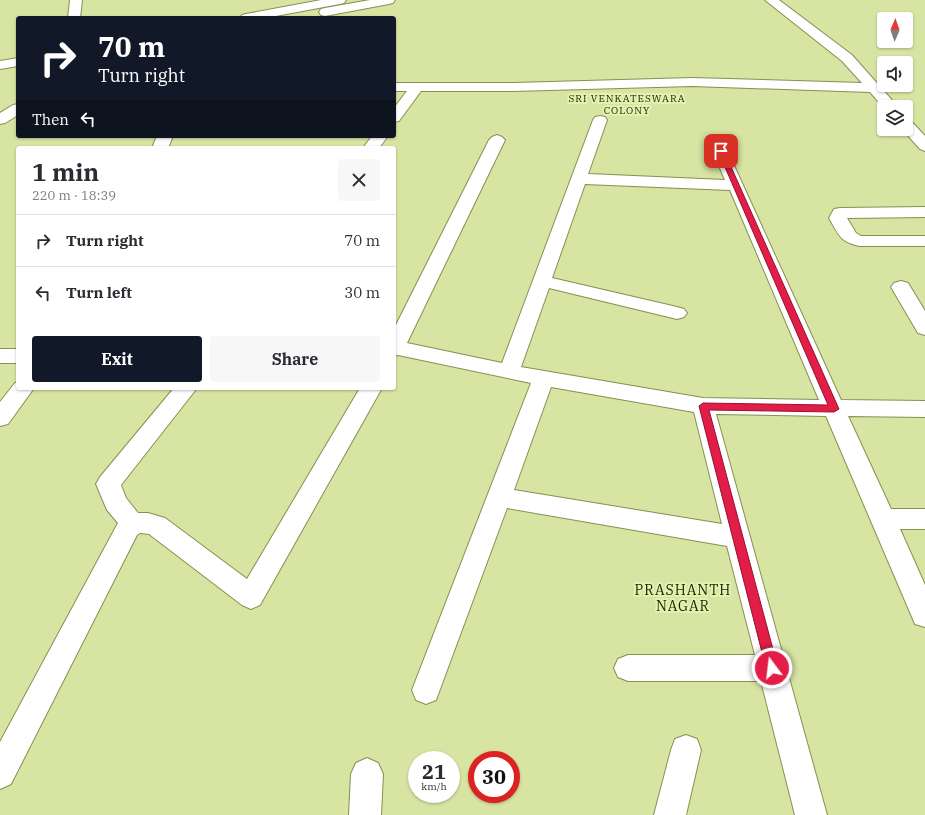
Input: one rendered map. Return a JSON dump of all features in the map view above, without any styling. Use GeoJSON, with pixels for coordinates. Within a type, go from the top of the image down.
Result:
{"type":"FeatureCollection","features":[{"type":"Feature","properties":{"kind":"main road"},"geometry":{"type":"LineString","coordinates":[[74,16],[76,0]]}},
{"type":"Feature","properties":{"kind":"main road"},"geometry":{"type":"LineString","coordinates":[[256,16],[336,0]]}},
{"type":"Feature","properties":{"kind":"main road"},"geometry":{"type":"LineString","coordinates":[[305,16],[388,0]]}},
{"type":"Feature","properties":{"kind":"main road"},"geometry":{"type":"LineString","coordinates":[[771,0],[847,58],[885,100]]}},
{"type":"Feature","properties":{"kind":"main road"},"geometry":{"type":"LineString","coordinates":[[0,65],[16,62]]}},
{"type":"Feature","properties":{"kind":"main road"},"geometry":{"type":"LineString","coordinates":[[0,75],[16,71]]}},
{"type":"Feature","properties":{"kind":"main road"},"geometry":{"type":"LineString","coordinates":[[396,87],[692,82],[875,88]]}},
{"type":"Feature","properties":{"kind":"main road"},"geometry":{"type":"LineString","coordinates":[[396,115],[417,87]]}},
{"type":"Feature","properties":{"kind":"main road"},"geometry":{"type":"LineString","coordinates":[[0,120],[16,109]]}},
{"type":"Feature","properties":{"kind":"main road"},"geometry":{"type":"LineString","coordinates":[[509,372],[600,120]]}},
{"type":"Feature","properties":{"kind":"main road"},"geometry":{"type":"LineString","coordinates":[[913,132],[925,146]]}},
{"type":"Feature","properties":{"kind":"main road"},"geometry":{"type":"LineString","coordinates":[[396,344],[497,140]]}},
{"type":"Feature","properties":{"kind":"main road"},"geometry":{"type":"LineString","coordinates":[[716,140],[925,615]]}},
{"type":"Feature","properties":{"kind":"main road"},"geometry":{"type":"LineString","coordinates":[[579,179],[736,185]]}},
{"type":"Feature","properties":{"kind":"main road"},"geometry":{"type":"LineString","coordinates":[[925,212],[840,213],[838,218],[849,237],[859,241],[925,241]]}},
{"type":"Feature","properties":{"kind":"main road"},"geometry":{"type":"LineString","coordinates":[[542,281],[677,313]]}},
{"type":"Feature","properties":{"kind":"main road"},"geometry":{"type":"LineString","coordinates":[[901,287],[925,328]]}},
{"type":"Feature","properties":{"kind":"main road"},"geometry":{"type":"LineString","coordinates":[[396,348],[509,372],[703,406],[834,409],[925,409]]}},
{"type":"Feature","properties":{"kind":"main road"},"geometry":{"type":"LineString","coordinates":[[0,356],[16,356]]}},
{"type":"Feature","properties":{"kind":"main road"},"geometry":{"type":"LineString","coordinates":[[426,690],[544,378]]}},
{"type":"Feature","properties":{"kind":"main road"},"geometry":{"type":"LineString","coordinates":[[0,418],[21,390]]}},
{"type":"Feature","properties":{"kind":"main road"},"geometry":{"type":"LineString","coordinates":[[134,524],[116,503],[108,484],[184,390]]}},
{"type":"Feature","properties":{"kind":"main road"},"geometry":{"type":"LineString","coordinates":[[0,773],[128,528],[141,522],[156,526],[251,597],[370,390]]}},
{"type":"Feature","properties":{"kind":"main road"},"geometry":{"type":"LineString","coordinates":[[703,406],[812,815]]}},
{"type":"Feature","properties":{"kind":"main road"},"geometry":{"type":"LineString","coordinates":[[499,497],[738,537]]}},
{"type":"Feature","properties":{"kind":"main road"},"geometry":{"type":"LineString","coordinates":[[883,519],[925,519]]}},
{"type":"Feature","properties":{"kind":"main road"},"geometry":{"type":"LineString","coordinates":[[628,668],[772,668]]}},
{"type":"Feature","properties":{"kind":"main road"},"geometry":{"type":"LineString","coordinates":[[670,815],[686,750]]}},
{"type":"Feature","properties":{"kind":"main road"},"geometry":{"type":"LineString","coordinates":[[365,815],[368,774]]}},
{"type":"Feature","properties":{"kind":"district","name":"SRI VENKATESWARA COLONY"},"geometry":{"type":"Point","coordinates":[627,104]}},
{"type":"Feature","properties":{"kind":"district","name":"PRASHANTH NAGAR"},"geometry":{"type":"Point","coordinates":[683,598]}},
{"type":"Feature","properties":{"kind":"route"},"geometry":{"type":"LineString","coordinates":[[721,151],[834,409],[703,406],[772,668]]}}]}
